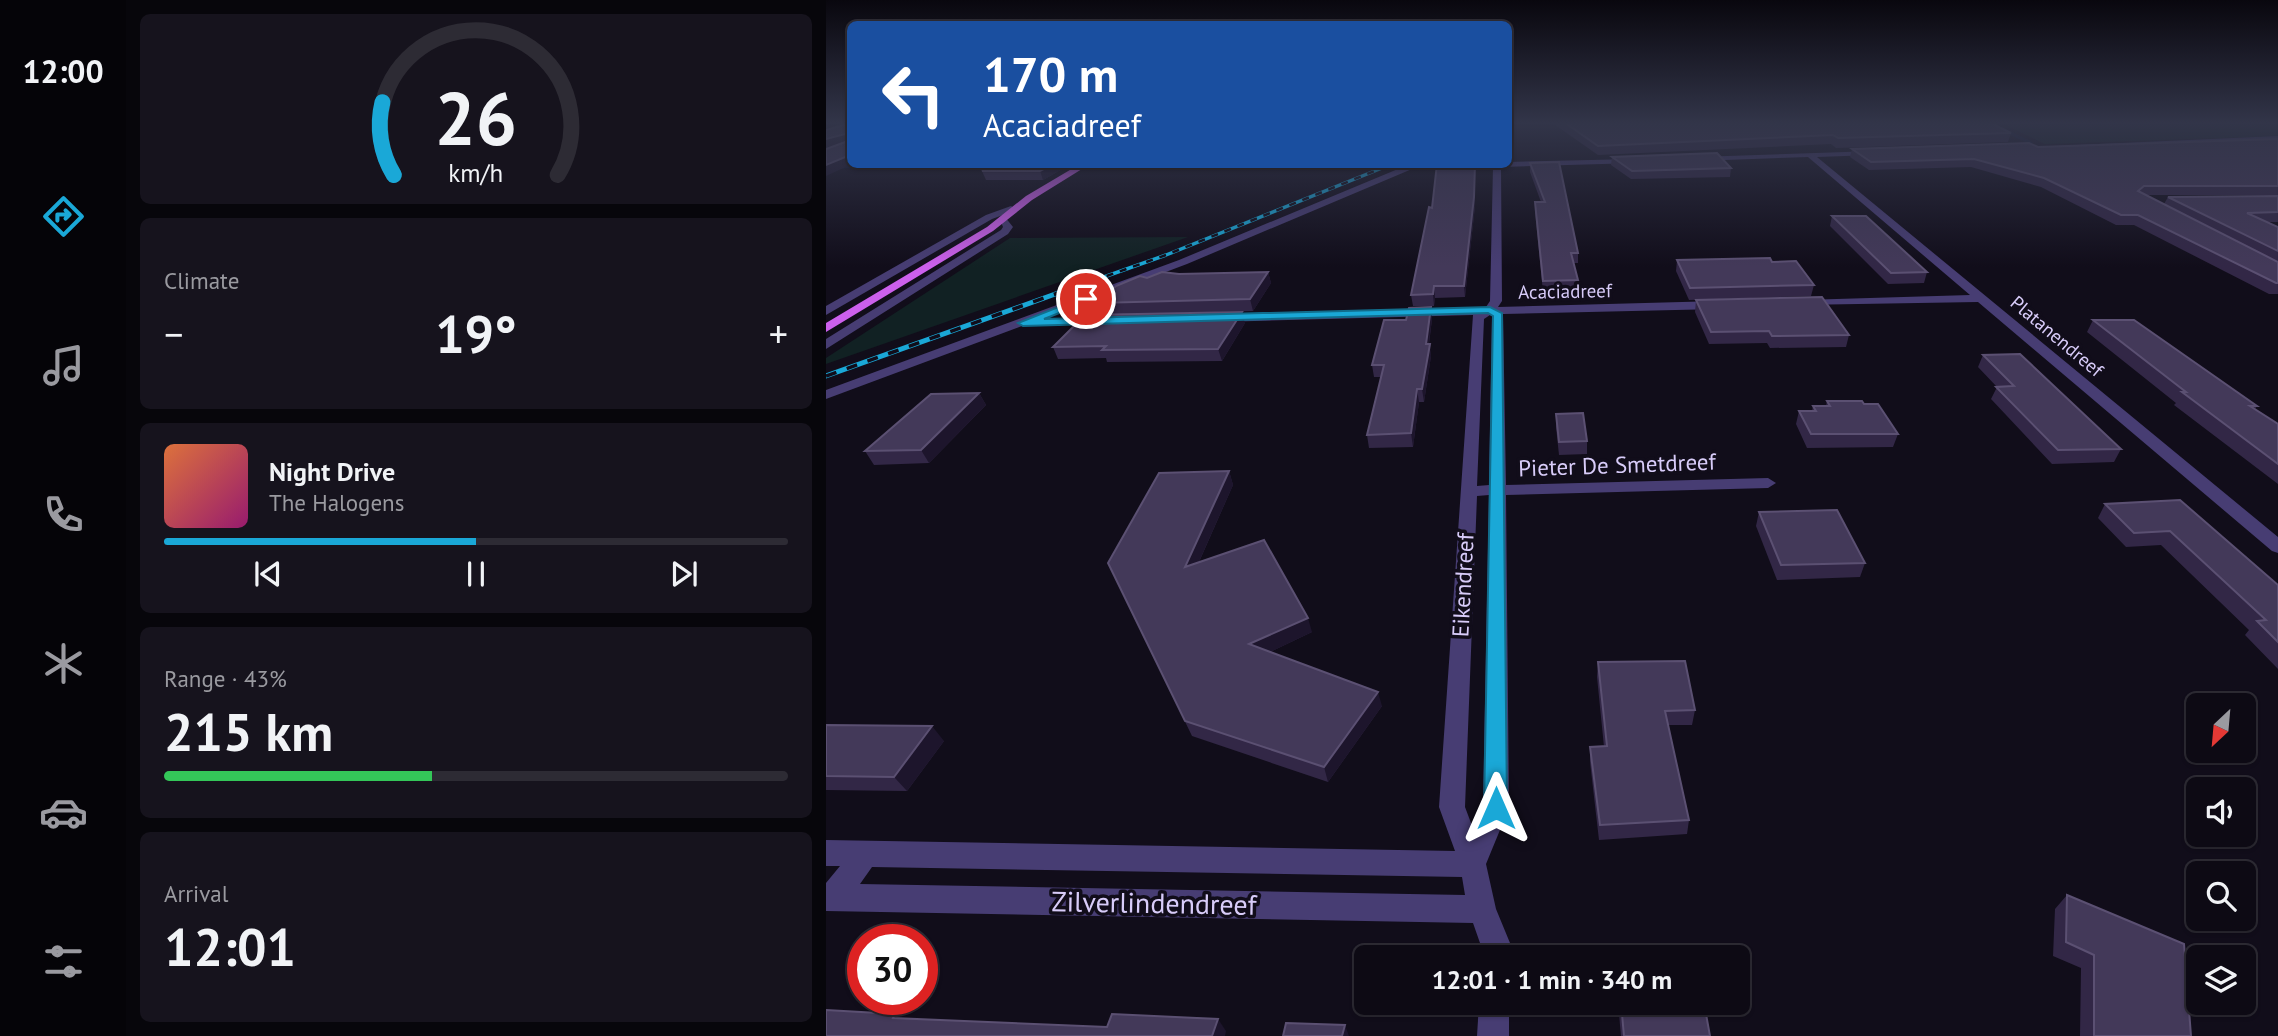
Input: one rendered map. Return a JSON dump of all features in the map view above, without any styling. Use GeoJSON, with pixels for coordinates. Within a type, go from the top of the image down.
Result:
{"type":"FeatureCollection","features":[{"type":"Feature","properties":{"kind":"main road"},"geometry":{"type":"LineString","coordinates":[[826,328],[976,238],[1017,206],[1076,170]]}},
{"type":"Feature","properties":{"kind":"street"},"geometry":{"type":"LineString","coordinates":[[826,395],[1244,238],[1405,170]]}},
{"type":"Feature","properties":{"kind":"street","name":"Eikendreef"},"geometry":{"type":"LineString","coordinates":[[1495,945],[1482,909],[1473,864],[1451,807],[1478,317],[1490,310],[1496,301],[1497,170]]}},
{"type":"Feature","properties":{"kind":"street","name":"Platanendreef"},"geometry":{"type":"LineString","coordinates":[[1828,170],[2278,547]]}},
{"type":"Feature","properties":{"kind":"street"},"geometry":{"type":"LineString","coordinates":[[826,312],[989,217],[1017,206]]}},
{"type":"Feature","properties":{"kind":"street"},"geometry":{"type":"LineString","coordinates":[[826,345],[1005,232],[1008,227],[1002,219]]}},
{"type":"Feature","properties":{"kind":"street"},"geometry":{"type":"LineString","coordinates":[[1791,303],[1982,298]]}},
{"type":"Feature","properties":{"kind":"street","name":"Acaciadreef"},"geometry":{"type":"LineString","coordinates":[[1202,318],[1736,304]]}},
{"type":"Feature","properties":{"kind":"street","name":"Eikendreef"},"geometry":{"type":"LineString","coordinates":[[1473,864],[1496,808],[1498,315],[1490,310]]}},
{"type":"Feature","properties":{"kind":"street"},"geometry":{"type":"LineString","coordinates":[[1023,323],[1119,320]]}},
{"type":"Feature","properties":{"kind":"street","name":"Pieter De Smetdreef"},"geometry":{"type":"LineString","coordinates":[[1468,491],[1768,484]]}},
{"type":"Feature","properties":{"kind":"street","name":"Zilverlindendreef"},"geometry":{"type":"LineString","coordinates":[[826,853],[1473,864]]}},
{"type":"Feature","properties":{"kind":"street"},"geometry":{"type":"LineString","coordinates":[[830,897],[866,853]]}},
{"type":"Feature","properties":{"kind":"street","name":"Zilverlindendreef"},"geometry":{"type":"LineString","coordinates":[[830,897],[1482,909]]}},
{"type":"Feature","properties":{"kind":"street"},"geometry":{"type":"LineString","coordinates":[[1493,1036],[1494,1015]]}},
{"type":"Feature","properties":{"kind":"shaded area"},"geometry":{"type":"Polygon","coordinates":[[[1188,237],[826,364],[826,358],[1010,238],[1188,237]]]}},
{"type":"Feature","properties":{"kind":"building"},"geometry":{"type":"Polygon","coordinates":[[[983,170],[1041,170],[1040,171],[983,170]]]}},
{"type":"Feature","properties":{"kind":"building"},"geometry":{"type":"Polygon","coordinates":[[[1436,170],[1475,170],[1464,286],[1434,286],[1433,294],[1411,295],[1429,207],[1432,208],[1436,170]]]}},
{"type":"Feature","properties":{"kind":"building"},"geometry":{"type":"Polygon","coordinates":[[[1533,170],[1561,170],[1578,253],[1571,253],[1578,280],[1543,281],[1535,202],[1545,202],[1533,170]]]}},
{"type":"Feature","properties":{"kind":"building"},"geometry":{"type":"Polygon","coordinates":[[[2016,170],[2278,170],[2278,186],[2144,186],[2138,191],[2278,262],[2278,283],[2138,215],[2121,215],[2044,178],[2016,170]]]}},
{"type":"Feature","properties":{"kind":"building"},"geometry":{"type":"Polygon","coordinates":[[[2278,196],[2278,212],[2247,213],[2278,227],[2278,251],[2168,197],[2278,196]]]}},
{"type":"Feature","properties":{"kind":"building"},"geometry":{"type":"Polygon","coordinates":[[[1832,216],[1866,216],[1927,272],[1891,273],[1832,216]]]}},
{"type":"Feature","properties":{"kind":"building"},"geometry":{"type":"Polygon","coordinates":[[[1770,258],[1772,262],[1796,261],[1814,285],[1690,288],[1677,260],[1770,258]]]}},
{"type":"Feature","properties":{"kind":"building"},"geometry":{"type":"Polygon","coordinates":[[[1162,272],[1268,272],[1250,299],[1098,303],[1116,286],[1140,276],[1147,278],[1162,272]]]}},
{"type":"Feature","properties":{"kind":"building"},"geometry":{"type":"Polygon","coordinates":[[[1822,297],[1849,335],[1772,336],[1769,331],[1711,332],[1696,300],[1822,297]]]}},
{"type":"Feature","properties":{"kind":"building"},"geometry":{"type":"Polygon","coordinates":[[[1431,307],[1426,344],[1430,344],[1422,389],[1417,389],[1411,433],[1367,435],[1384,365],[1372,365],[1384,320],[1406,320],[1409,308],[1431,307]]]}},
{"type":"Feature","properties":{"kind":"building"},"geometry":{"type":"Polygon","coordinates":[[[1242,312],[1218,349],[1102,350],[1106,346],[1053,347],[1085,315],[1242,312]]]}},
{"type":"Feature","properties":{"kind":"building"},"geometry":{"type":"Polygon","coordinates":[[[2093,320],[2134,320],[2257,406],[2250,406],[2278,424],[2278,464],[2182,392],[2186,392],[2093,320]]]}},
{"type":"Feature","properties":{"kind":"building"},"geometry":{"type":"Polygon","coordinates":[[[2020,354],[2121,449],[2058,450],[1996,387],[2014,386],[1983,355],[2020,354]]]}},
{"type":"Feature","properties":{"kind":"building"},"geometry":{"type":"Polygon","coordinates":[[[979,393],[921,450],[865,451],[931,394],[979,393]]]}},
{"type":"Feature","properties":{"kind":"building"},"geometry":{"type":"Polygon","coordinates":[[[1827,401],[1878,404],[1898,434],[1811,434],[1799,411],[1816,411],[1813,406],[1830,406],[1827,401]]]}},
{"type":"Feature","properties":{"kind":"building"},"geometry":{"type":"Polygon","coordinates":[[[1583,413],[1587,441],[1559,442],[1556,414],[1583,413]]]}},
{"type":"Feature","properties":{"kind":"building"},"geometry":{"type":"Polygon","coordinates":[[[1229,471],[1185,567],[1264,540],[1308,618],[1249,644],[1378,692],[1324,767],[1185,721],[1108,563],[1159,473],[1229,471]]]}},
{"type":"Feature","properties":{"kind":"building"},"geometry":{"type":"Polygon","coordinates":[[[2180,500],[2278,585],[2278,642],[2257,621],[2266,620],[2170,531],[2134,533],[2105,504],[2180,500]]]}},
{"type":"Feature","properties":{"kind":"building"},"geometry":{"type":"Polygon","coordinates":[[[1837,510],[1865,563],[1781,565],[1759,512],[1837,510]]]}},
{"type":"Feature","properties":{"kind":"building"},"geometry":{"type":"Polygon","coordinates":[[[1685,661],[1695,710],[1665,711],[1689,820],[1600,825],[1590,747],[1607,746],[1598,662],[1685,661]]]}},
{"type":"Feature","properties":{"kind":"building"},"geometry":{"type":"Polygon","coordinates":[[[826,725],[932,726],[894,777],[826,776],[826,725]]]}},
{"type":"Feature","properties":{"kind":"building"},"geometry":{"type":"Polygon","coordinates":[[[2067,895],[2184,944],[2186,1015],[2189,1015],[2191,1036],[2094,1036],[2094,955],[2066,942],[2067,895]]]}},
{"type":"Feature","properties":{"kind":"building"},"geometry":{"type":"Polygon","coordinates":[[[826,1010],[847,1011],[847,1015],[894,1015],[893,1018],[1107,1027],[1112,1014],[1218,1019],[1212,1036],[826,1036],[826,1010]]]}},
{"type":"Feature","properties":{"kind":"building"},"geometry":{"type":"Polygon","coordinates":[[[1622,1015],[1706,1015],[1710,1036],[1624,1036],[1622,1015]]]}},
{"type":"Feature","properties":{"kind":"building"},"geometry":{"type":"Polygon","coordinates":[[[1286,1023],[1345,1025],[1342,1036],[1283,1036],[1286,1023]]]}},
{"type":"Feature","properties":{"kind":"railway"},"geometry":{"type":"LineString","coordinates":[[1067,290],[1166,255],[1376,170]]}},
{"type":"Feature","properties":{"kind":"railway"},"geometry":{"type":"LineString","coordinates":[[826,376],[1072,288]]}},
{"type":"Feature","properties":{"kind":"route"},"geometry":{"type":"LineString","coordinates":[[1086,299],[1023,323],[1490,310],[1498,315],[1496,808]]}}]}
